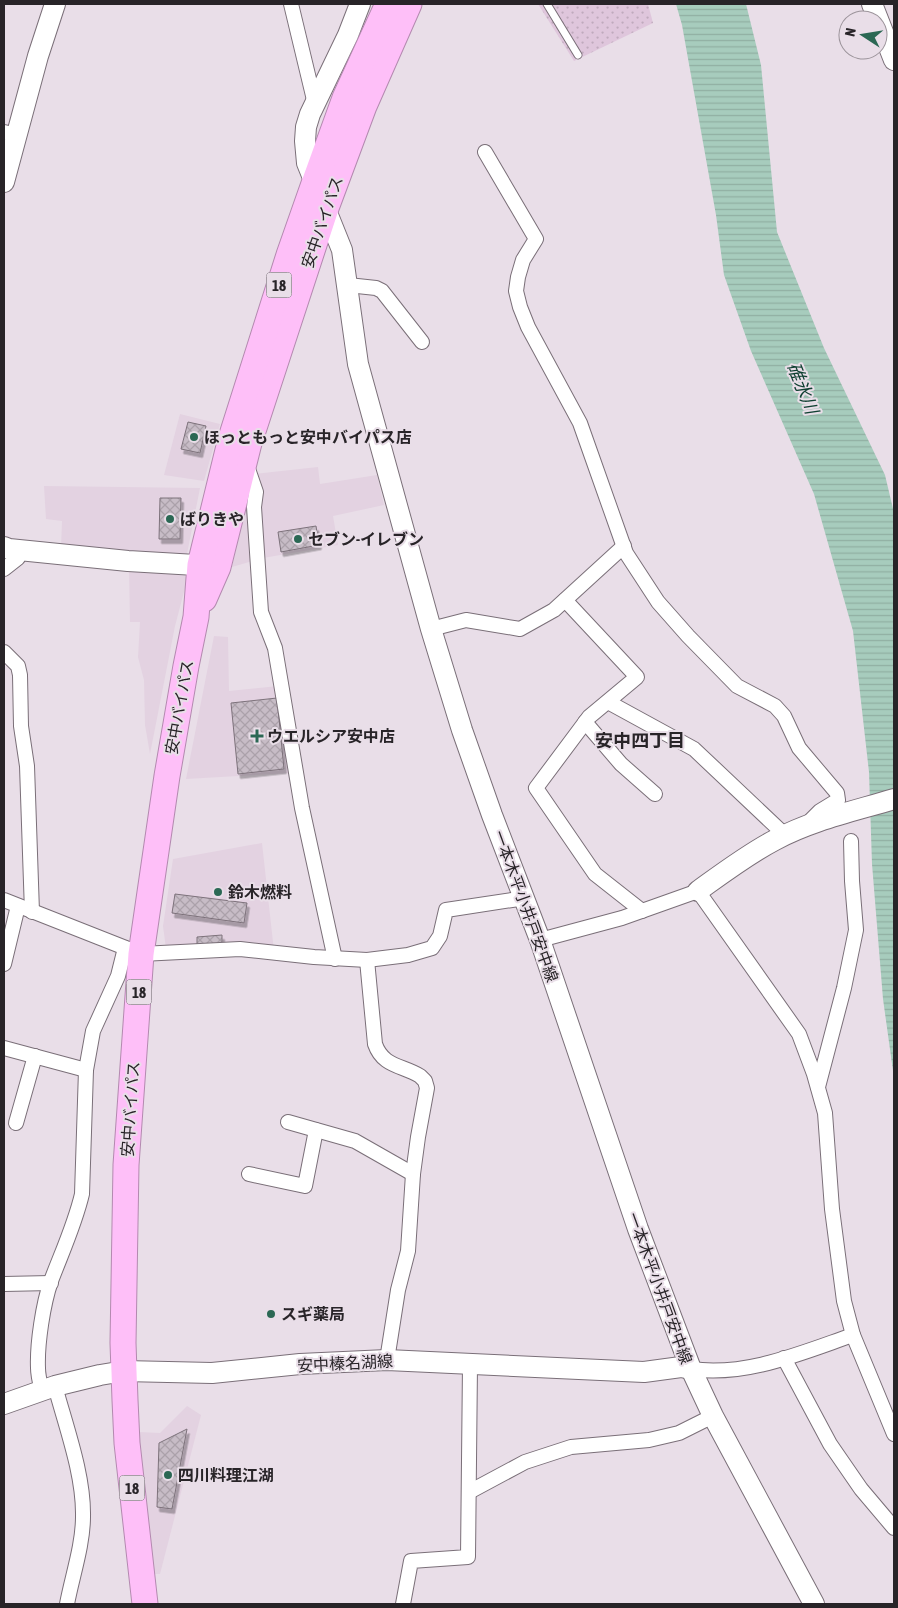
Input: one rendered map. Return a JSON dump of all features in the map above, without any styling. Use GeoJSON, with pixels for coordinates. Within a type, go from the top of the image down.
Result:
{"type":"FeatureCollection","features":[{"type":"Feature","properties":{"kind":"highway","name":"安中バイパス"},"geometry":{"type":"LineString","coordinates":[[209,566],[231,438],[286,264],[346,98],[388,4]]}},
{"type":"Feature","properties":{"kind":"highway","name":"安中バイパス"},"geometry":{"type":"LineString","coordinates":[[145,1604],[128,1442],[124,1371],[126,1165],[133,951],[169,766],[186,666],[209,566],[326,208],[364,106],[409,4]]}},
{"type":"Feature","properties":{"kind":"main road"},"geometry":{"type":"LineString","coordinates":[[4,182],[10,133],[55,4]]}},
{"type":"Feature","properties":{"kind":"main road","name":"一本木平小井戸安中線"},"geometry":{"type":"LineString","coordinates":[[360,4],[306,127],[307,163],[342,250],[358,364],[431,629],[469,749],[540,940],[638,1229],[691,1370],[713,1416],[814,1604]]}},
{"type":"Feature","properties":{"kind":"main road"},"geometry":{"type":"LineString","coordinates":[[872,4],[894,60]]}},
{"type":"Feature","properties":{"kind":"main road"},"geometry":{"type":"LineString","coordinates":[[12,549],[128,561],[209,566]]}},
{"type":"Feature","properties":{"kind":"main road"},"geometry":{"type":"LineString","coordinates":[[698,890],[749,854],[794,831],[894,799]]}},
{"type":"Feature","properties":{"kind":"main road","name":"安中榛名湖線"},"geometry":{"type":"LineString","coordinates":[[4,1404],[48,1389],[100,1375],[124,1371],[212,1372],[300,1364],[387,1360],[644,1372],[681,1367],[691,1370]]}},
{"type":"Feature","properties":{"kind":"street"},"geometry":{"type":"LineString","coordinates":[[291,4],[315,104]]}},
{"type":"Feature","properties":{"kind":"street"},"geometry":{"type":"LineString","coordinates":[[485,152],[536,239],[523,260],[518,277],[516,291],[520,307],[528,327],[580,423],[624,546],[638,573],[658,602],[737,686],[775,706],[784,716],[799,748],[837,793],[838,800],[794,831],[694,749],[608,702]]}},
{"type":"Feature","properties":{"kind":"street"},"geometry":{"type":"LineString","coordinates":[[348,285],[376,288],[382,291],[422,342]]}},
{"type":"Feature","properties":{"kind":"street"},"geometry":{"type":"LineString","coordinates":[[245,460],[256,492],[254,507],[261,612],[275,648],[302,808],[335,959]]}},
{"type":"Feature","properties":{"kind":"street"},"geometry":{"type":"LineString","coordinates":[[431,629],[466,620],[520,629],[554,610],[624,546]]}},
{"type":"Feature","properties":{"kind":"street"},"geometry":{"type":"LineString","coordinates":[[4,569],[18,558],[12,549]]}},
{"type":"Feature","properties":{"kind":"street"},"geometry":{"type":"LineString","coordinates":[[566,600],[638,677],[589,716],[536,788],[595,874],[642,910]]}},
{"type":"Feature","properties":{"kind":"street"},"geometry":{"type":"LineString","coordinates":[[4,652],[18,666],[20,675],[22,726],[28,766],[32,912]]}},
{"type":"Feature","properties":{"kind":"street"},"geometry":{"type":"LineString","coordinates":[[585,722],[621,764],[655,794]]}},
{"type":"Feature","properties":{"kind":"street"},"geometry":{"type":"LineString","coordinates":[[818,1087],[844,988],[856,930],[851,840]]}},
{"type":"Feature","properties":{"kind":"street"},"geometry":{"type":"LineString","coordinates":[[540,940],[622,918],[698,890],[799,1034],[825,1113],[832,1209],[844,1301],[853,1335],[894,1434]]}},
{"type":"Feature","properties":{"kind":"street"},"geometry":{"type":"LineString","coordinates":[[4,900],[133,951],[240,949],[335,959],[367,960],[408,955],[432,948],[440,936],[446,910],[524,898]]}},
{"type":"Feature","properties":{"kind":"street"},"geometry":{"type":"LineString","coordinates":[[4,964],[18,906]]}},
{"type":"Feature","properties":{"kind":"street"},"geometry":{"type":"LineString","coordinates":[[67,1604],[82,1531],[83,1510],[76,1468],[48,1389],[38,1370],[38,1359],[44,1313],[51,1283],[79,1208],[82,1194],[86,1070],[93,1031],[118,976],[133,951]]}},
{"type":"Feature","properties":{"kind":"street"},"geometry":{"type":"LineString","coordinates":[[367,960],[375,1044],[378,1052],[383,1059],[420,1076],[425,1081],[427,1088],[413,1174],[408,1251],[398,1290],[387,1360]]}},
{"type":"Feature","properties":{"kind":"street"},"geometry":{"type":"LineString","coordinates":[[4,1048],[86,1070]]}},
{"type":"Feature","properties":{"kind":"street"},"geometry":{"type":"LineString","coordinates":[[16,1124],[34,1056]]}},
{"type":"Feature","properties":{"kind":"street"},"geometry":{"type":"LineString","coordinates":[[288,1122],[355,1141],[413,1174]]}},
{"type":"Feature","properties":{"kind":"street"},"geometry":{"type":"LineString","coordinates":[[249,1174],[305,1186],[316,1130]]}},
{"type":"Feature","properties":{"kind":"street"},"geometry":{"type":"LineString","coordinates":[[4,1284],[51,1283]]}},
{"type":"Feature","properties":{"kind":"street"},"geometry":{"type":"LineString","coordinates":[[691,1370],[706,1372],[740,1369],[784,1358],[853,1335]]}},
{"type":"Feature","properties":{"kind":"street"},"geometry":{"type":"LineString","coordinates":[[784,1358],[830,1444],[861,1489],[894,1528]]}},
{"type":"Feature","properties":{"kind":"street"},"geometry":{"type":"LineString","coordinates":[[403,1604],[411,1561],[468,1557],[470,1365]]}},
{"type":"Feature","properties":{"kind":"street"},"geometry":{"type":"LineString","coordinates":[[468,1492],[525,1462],[571,1448],[649,1440],[679,1433],[713,1416]]}},
{"type":"Feature","properties":{"kind":"lane"},"geometry":{"type":"LineString","coordinates":[[547,4],[578,55]]}},
{"type":"Feature","properties":{"kind":"shaded area"},"geometry":{"type":"Polygon","coordinates":[[[538,4],[648,4],[653,23],[574,61],[538,4]]]}},
{"type":"Feature","properties":{"kind":"shaded area"},"geometry":{"type":"Polygon","coordinates":[[[180,414],[220,424],[204,481],[164,475],[180,414]]]}},
{"type":"Feature","properties":{"kind":"shaded area"},"geometry":{"type":"Polygon","coordinates":[[[318,467],[320,484],[377,475],[384,505],[333,516],[338,545],[263,558],[232,567],[253,474],[318,467]]]}},
{"type":"Feature","properties":{"kind":"shaded area"},"geometry":{"type":"Polygon","coordinates":[[[44,486],[200,488],[186,559],[61,549],[62,521],[46,519],[44,486]]]}},
{"type":"Feature","properties":{"kind":"shaded area"},"geometry":{"type":"Polygon","coordinates":[[[129,569],[184,573],[187,580],[175,626],[150,754],[145,725],[144,680],[138,657],[140,622],[130,622],[129,569]]]}},
{"type":"Feature","properties":{"kind":"shaded area"},"geometry":{"type":"Polygon","coordinates":[[[214,636],[228,637],[229,691],[278,686],[290,773],[186,779],[214,636]]]}},
{"type":"Feature","properties":{"kind":"shaded area","name":"鈴木燃料"},"geometry":{"type":"Polygon","coordinates":[[[262,843],[274,951],[166,949],[163,926],[173,859],[262,843]]]}},
{"type":"Feature","properties":{"kind":"shaded area"},"geometry":{"type":"Polygon","coordinates":[[[187,1406],[201,1415],[160,1574],[150,1574],[139,1432],[160,1433],[187,1406]]]}},
{"type":"Feature","properties":{"kind":"water","name":"碓氷川"},"geometry":{"type":"Polygon","coordinates":[[[676,4],[746,4],[761,65],[777,232],[824,348],[885,475],[894,513],[894,1078],[883,999],[872,864],[869,772],[853,631],[814,494],[751,351],[724,275],[716,215],[682,25],[676,4]]]}},
{"type":"Feature","properties":{"kind":"building","name":"ほっともっと安中バイパス店"},"geometry":{"type":"Polygon","coordinates":[[[188,422],[206,426],[200,453],[181,449],[188,422]]]}},
{"type":"Feature","properties":{"kind":"building","name":"ばりきや"},"geometry":{"type":"Polygon","coordinates":[[[160,498],[181,498],[180,539],[159,539],[160,498]]]}},
{"type":"Feature","properties":{"kind":"building","name":"セブン-イレブン"},"geometry":{"type":"Polygon","coordinates":[[[316,526],[319,545],[281,552],[278,532],[316,526]]]}},
{"type":"Feature","properties":{"kind":"building","name":"ウエルシア安中店"},"geometry":{"type":"Polygon","coordinates":[[[277,698],[284,769],[238,774],[231,703],[277,698]]]}},
{"type":"Feature","properties":{"kind":"building"},"geometry":{"type":"Polygon","coordinates":[[[175,894],[247,903],[244,923],[172,913],[175,894]]]}},
{"type":"Feature","properties":{"kind":"building"},"geometry":{"type":"Polygon","coordinates":[[[222,935],[222,946],[197,947],[197,937],[222,935]]]}},
{"type":"Feature","properties":{"kind":"building","name":"四川料理江湖"},"geometry":{"type":"Polygon","coordinates":[[[187,1429],[172,1509],[157,1507],[159,1443],[187,1429]]]}},
{"type":"Feature","properties":{"kind":"place","name":"ほっともっと安中バイパス店"},"geometry":{"type":"Point","coordinates":[194,437]}},
{"type":"Feature","properties":{"kind":"place","name":"ばりきや"},"geometry":{"type":"Point","coordinates":[170,519]}},
{"type":"Feature","properties":{"kind":"place","name":"セブン-イレブン"},"geometry":{"type":"Point","coordinates":[298,539]}},
{"type":"Feature","properties":{"kind":"place","name":"ウエルシア安中店"},"geometry":{"type":"Point","coordinates":[257,736]}},
{"type":"Feature","properties":{"kind":"place","name":"鈴木燃料"},"geometry":{"type":"Point","coordinates":[218,892]}},
{"type":"Feature","properties":{"kind":"place","name":"スギ薬局"},"geometry":{"type":"Point","coordinates":[271,1314]}},
{"type":"Feature","properties":{"kind":"place","name":"四川料理江湖"},"geometry":{"type":"Point","coordinates":[168,1475]}},
{"type":"Feature","properties":{"kind":"district","name":"安中四丁目"},"geometry":{"type":"Point","coordinates":[640,740]}}]}
